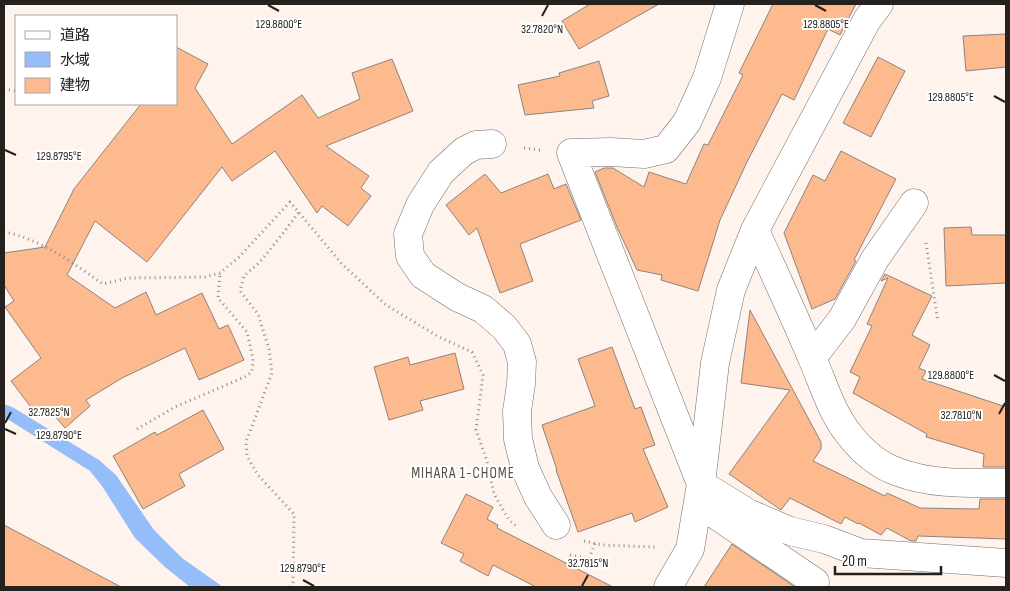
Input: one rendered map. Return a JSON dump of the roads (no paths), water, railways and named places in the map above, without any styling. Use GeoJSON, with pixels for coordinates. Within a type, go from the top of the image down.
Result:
{"type":"FeatureCollection","features":[{"type":"Feature","properties":{"kind":"street"},"geometry":{"type":"LineString","coordinates":[[730,4],[707,78],[687,122],[666,149],[644,154],[611,152],[571,153],[699,493],[815,582]]}},
{"type":"Feature","properties":{"kind":"street"},"geometry":{"type":"LineString","coordinates":[[668,587],[690,549],[715,363],[731,290],[755,230],[867,20],[879,4]]}},
{"type":"Feature","properties":{"kind":"street"},"geometry":{"type":"LineString","coordinates":[[492,144],[476,145],[464,151],[441,172],[420,205],[408,234],[410,256],[423,276],[458,297],[483,309],[504,327],[517,344],[522,362],[517,411],[518,439],[525,468],[538,497],[556,525]]}},
{"type":"Feature","properties":{"kind":"street"},"geometry":{"type":"LineString","coordinates":[[812,358],[842,319],[875,259],[914,203]]}},
{"type":"Feature","properties":{"kind":"street"},"geometry":{"type":"LineString","coordinates":[[755,230],[836,416],[847,433],[863,451],[878,463],[916,478],[939,482],[1006,483]]}},
{"type":"Feature","properties":{"kind":"street"},"geometry":{"type":"LineString","coordinates":[[699,493],[790,531],[824,539],[861,553],[1006,563]]}},
{"type":"Feature","properties":{"kind":"water"},"geometry":{"type":"Polygon","coordinates":[[[4,404],[14,408],[99,460],[116,475],[154,530],[182,558],[223,587],[190,587],[165,567],[135,538],[102,486],[90,471],[4,418],[4,404]]]}},
{"type":"Feature","properties":{"kind":"district","name":"MIHARA 1-CHOME"},"geometry":{"type":"Point","coordinates":[463,473]}}]}
